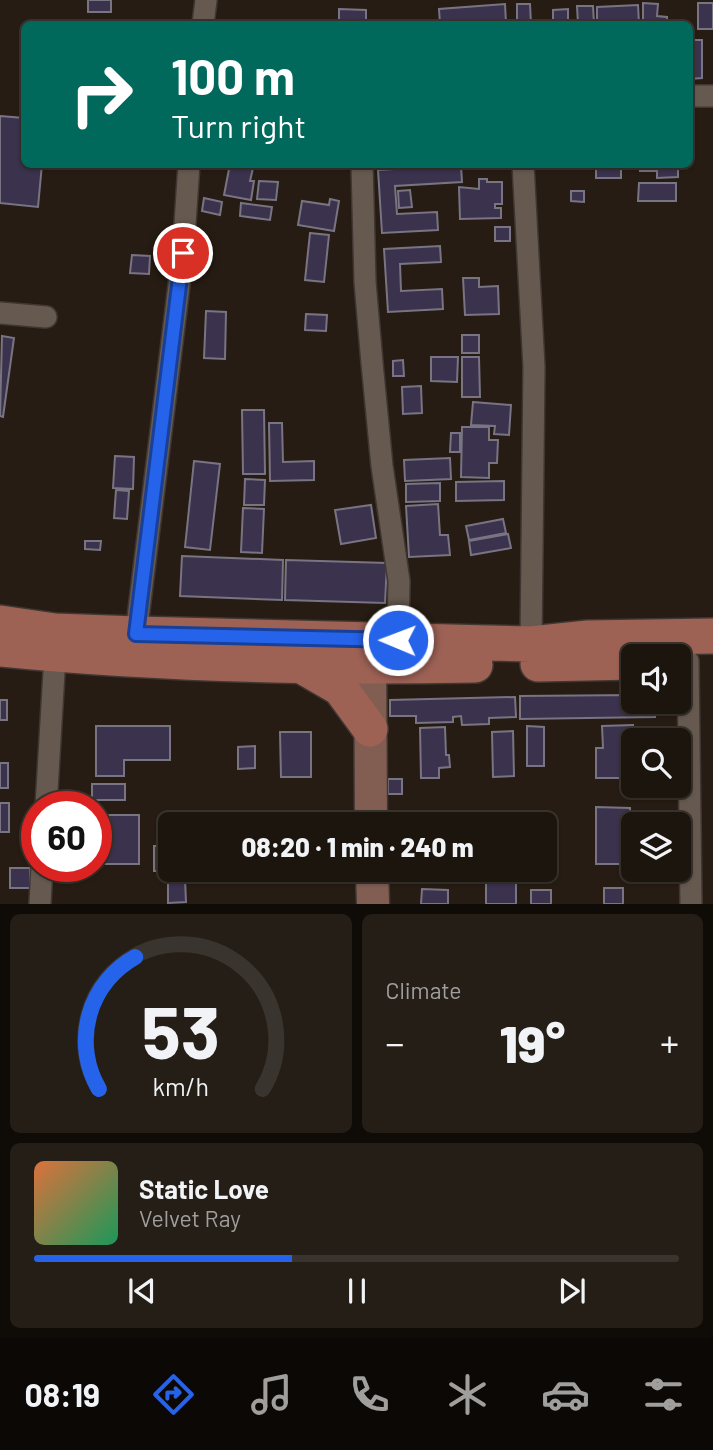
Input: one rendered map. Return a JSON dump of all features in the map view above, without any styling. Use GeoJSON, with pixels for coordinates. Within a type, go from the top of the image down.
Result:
{"type":"FeatureCollection","features":[{"type":"Feature","properties":{"kind":"main road"},"geometry":{"type":"LineString","coordinates":[[0,623],[55,631],[621,661]]}},
{"type":"Feature","properties":{"kind":"main road"},"geometry":{"type":"LineString","coordinates":[[0,649],[177,663],[299,664],[379,649],[531,644],[588,638],[713,636]]}},
{"type":"Feature","properties":{"kind":"main road"},"geometry":{"type":"LineString","coordinates":[[299,664],[340,688],[370,729]]}},
{"type":"Feature","properties":{"kind":"street"},"geometry":{"type":"LineString","coordinates":[[203,21],[206,0]]}},
{"type":"Feature","properties":{"kind":"street"},"geometry":{"type":"LineString","coordinates":[[693,96],[713,96]]}},
{"type":"Feature","properties":{"kind":"street"},"geometry":{"type":"LineString","coordinates":[[136,634],[183,253],[189,168]]}},
{"type":"Feature","properties":{"kind":"street"},"geometry":{"type":"LineString","coordinates":[[362,168],[365,282],[371,349],[382,466],[400,581],[379,649],[370,729],[371,812]]}},
{"type":"Feature","properties":{"kind":"street"},"geometry":{"type":"LineString","coordinates":[[523,168],[534,367],[531,644]]}},
{"type":"Feature","properties":{"kind":"street"},"geometry":{"type":"LineString","coordinates":[[0,313],[46,317]]}},
{"type":"Feature","properties":{"kind":"street"},"geometry":{"type":"LineString","coordinates":[[47,791],[55,655]]}},
{"type":"Feature","properties":{"kind":"street"},"geometry":{"type":"LineString","coordinates":[[691,904],[693,661]]}},
{"type":"Feature","properties":{"kind":"street"},"geometry":{"type":"LineString","coordinates":[[40,904],[41,882]]}},
{"type":"Feature","properties":{"kind":"street"},"geometry":{"type":"LineString","coordinates":[[372,882],[373,904]]}},
{"type":"Feature","properties":{"kind":"building"},"geometry":{"type":"Polygon","coordinates":[[[88,0],[111,0],[111,12],[88,12],[88,0]]]}},
{"type":"Feature","properties":{"kind":"building"},"geometry":{"type":"Polygon","coordinates":[[[643,3],[658,4],[657,16],[667,17],[667,21],[643,21],[643,3]]]}},
{"type":"Feature","properties":{"kind":"building"},"geometry":{"type":"Polygon","coordinates":[[[698,3],[713,3],[713,29],[698,29],[698,3]]]}},
{"type":"Feature","properties":{"kind":"building"},"geometry":{"type":"Polygon","coordinates":[[[505,4],[506,21],[440,21],[439,9],[505,4]]]}},
{"type":"Feature","properties":{"kind":"building"},"geometry":{"type":"Polygon","coordinates":[[[517,4],[530,4],[531,21],[517,21],[517,4]]]}},
{"type":"Feature","properties":{"kind":"building"},"geometry":{"type":"Polygon","coordinates":[[[638,5],[639,21],[597,21],[597,7],[638,5]]]}},
{"type":"Feature","properties":{"kind":"building"},"geometry":{"type":"Polygon","coordinates":[[[577,6],[593,6],[594,21],[578,21],[577,6]]]}},
{"type":"Feature","properties":{"kind":"building"},"geometry":{"type":"Polygon","coordinates":[[[339,9],[366,10],[366,21],[339,21],[339,9]]]}},
{"type":"Feature","properties":{"kind":"building"},"geometry":{"type":"Polygon","coordinates":[[[568,9],[568,21],[553,21],[553,10],[568,9]]]}},
{"type":"Feature","properties":{"kind":"building"},"geometry":{"type":"Polygon","coordinates":[[[693,40],[702,40],[702,78],[693,79],[693,40]]]}},
{"type":"Feature","properties":{"kind":"building"},"geometry":{"type":"Polygon","coordinates":[[[0,116],[21,118],[21,168],[42,168],[38,207],[0,203],[0,116]]]}},
{"type":"Feature","properties":{"kind":"building"},"geometry":{"type":"Polygon","coordinates":[[[229,168],[253,168],[250,181],[254,181],[251,200],[224,195],[229,168]]]}},
{"type":"Feature","properties":{"kind":"building"},"geometry":{"type":"Polygon","coordinates":[[[461,168],[462,182],[395,186],[397,214],[437,212],[438,230],[382,233],[378,170],[461,168]]]}},
{"type":"Feature","properties":{"kind":"building"},"geometry":{"type":"Polygon","coordinates":[[[596,168],[621,168],[621,178],[596,178],[596,168]]]}},
{"type":"Feature","properties":{"kind":"building"},"geometry":{"type":"Polygon","coordinates":[[[640,168],[678,168],[678,177],[657,178],[657,171],[640,171],[640,168]]]}},
{"type":"Feature","properties":{"kind":"building"},"geometry":{"type":"Polygon","coordinates":[[[479,179],[502,182],[502,204],[495,204],[495,208],[501,208],[501,218],[460,219],[459,187],[479,189],[479,179]]]}},
{"type":"Feature","properties":{"kind":"building"},"geometry":{"type":"Polygon","coordinates":[[[259,181],[278,182],[276,200],[257,199],[259,181]]]}},
{"type":"Feature","properties":{"kind":"building"},"geometry":{"type":"Polygon","coordinates":[[[639,183],[676,183],[676,201],[638,201],[639,183]]]}},
{"type":"Feature","properties":{"kind":"building"},"geometry":{"type":"Polygon","coordinates":[[[410,190],[412,207],[399,208],[398,191],[410,190]]]}},
{"type":"Feature","properties":{"kind":"building"},"geometry":{"type":"Polygon","coordinates":[[[571,191],[584,191],[584,202],[571,201],[571,191]]]}},
{"type":"Feature","properties":{"kind":"building"},"geometry":{"type":"Polygon","coordinates":[[[204,198],[222,202],[220,215],[202,211],[204,198]]]}},
{"type":"Feature","properties":{"kind":"building"},"geometry":{"type":"Polygon","coordinates":[[[330,199],[339,201],[334,231],[298,225],[302,201],[329,205],[330,199]]]}},
{"type":"Feature","properties":{"kind":"building"},"geometry":{"type":"Polygon","coordinates":[[[241,203],[272,207],[270,220],[240,216],[241,203]]]}},
{"type":"Feature","properties":{"kind":"building"},"geometry":{"type":"Polygon","coordinates":[[[495,227],[510,227],[510,241],[495,241],[495,227]]]}},
{"type":"Feature","properties":{"kind":"building"},"geometry":{"type":"Polygon","coordinates":[[[310,233],[329,235],[324,282],[305,280],[310,233]]]}},
{"type":"Feature","properties":{"kind":"building"},"geometry":{"type":"Polygon","coordinates":[[[440,246],[441,262],[400,264],[401,291],[442,289],[443,309],[388,312],[384,249],[440,246]]]}},
{"type":"Feature","properties":{"kind":"building"},"geometry":{"type":"Polygon","coordinates":[[[132,255],[150,256],[149,274],[130,273],[132,255]]]}},
{"type":"Feature","properties":{"kind":"building"},"geometry":{"type":"Polygon","coordinates":[[[463,278],[479,278],[479,287],[498,286],[499,314],[465,315],[463,278]]]}},
{"type":"Feature","properties":{"kind":"building"},"geometry":{"type":"Polygon","coordinates":[[[206,311],[226,312],[225,359],[204,358],[206,311]]]}},
{"type":"Feature","properties":{"kind":"building"},"geometry":{"type":"Polygon","coordinates":[[[306,314],[327,315],[326,331],[305,330],[306,314]]]}},
{"type":"Feature","properties":{"kind":"building"},"geometry":{"type":"Polygon","coordinates":[[[462,335],[479,335],[479,353],[462,353],[462,335]]]}},
{"type":"Feature","properties":{"kind":"building"},"geometry":{"type":"Polygon","coordinates":[[[2,336],[14,338],[3,417],[0,416],[2,336]]]}},
{"type":"Feature","properties":{"kind":"building"},"geometry":{"type":"Polygon","coordinates":[[[431,357],[458,357],[457,382],[431,381],[431,357]]]}},
{"type":"Feature","properties":{"kind":"building"},"geometry":{"type":"Polygon","coordinates":[[[462,357],[479,357],[480,397],[462,397],[462,357]]]}},
{"type":"Feature","properties":{"kind":"building"},"geometry":{"type":"Polygon","coordinates":[[[403,360],[404,376],[393,376],[393,361],[403,360]]]}},
{"type":"Feature","properties":{"kind":"building"},"geometry":{"type":"Polygon","coordinates":[[[421,386],[422,413],[403,414],[402,387],[421,386]]]}},
{"type":"Feature","properties":{"kind":"building"},"geometry":{"type":"Polygon","coordinates":[[[473,402],[511,405],[509,435],[494,434],[495,426],[471,425],[473,402]]]}},
{"type":"Feature","properties":{"kind":"building"},"geometry":{"type":"Polygon","coordinates":[[[242,410],[264,410],[265,474],[243,474],[242,410]]]}},
{"type":"Feature","properties":{"kind":"building"},"geometry":{"type":"Polygon","coordinates":[[[269,423],[282,423],[283,462],[314,461],[314,480],[270,481],[269,423]]]}},
{"type":"Feature","properties":{"kind":"building"},"geometry":{"type":"Polygon","coordinates":[[[462,427],[489,427],[489,440],[498,440],[497,463],[489,463],[489,478],[461,477],[462,427]]]}},
{"type":"Feature","properties":{"kind":"building"},"geometry":{"type":"Polygon","coordinates":[[[451,433],[460,433],[460,452],[450,452],[451,433]]]}},
{"type":"Feature","properties":{"kind":"building"},"geometry":{"type":"Polygon","coordinates":[[[115,456],[134,457],[133,489],[113,488],[115,456]]]}},
{"type":"Feature","properties":{"kind":"building"},"geometry":{"type":"Polygon","coordinates":[[[450,458],[451,479],[405,481],[404,460],[450,458]]]}},
{"type":"Feature","properties":{"kind":"building"},"geometry":{"type":"Polygon","coordinates":[[[194,461],[220,464],[210,550],[185,547],[194,461]]]}},
{"type":"Feature","properties":{"kind":"building"},"geometry":{"type":"Polygon","coordinates":[[[245,479],[265,480],[264,505],[244,505],[245,479]]]}},
{"type":"Feature","properties":{"kind":"building"},"geometry":{"type":"Polygon","coordinates":[[[504,481],[504,500],[456,501],[456,482],[504,481]]]}},
{"type":"Feature","properties":{"kind":"building"},"geometry":{"type":"Polygon","coordinates":[[[440,483],[440,501],[406,502],[406,484],[440,483]]]}},
{"type":"Feature","properties":{"kind":"building"},"geometry":{"type":"Polygon","coordinates":[[[116,490],[129,491],[127,519],[114,518],[116,490]]]}},
{"type":"Feature","properties":{"kind":"building"},"geometry":{"type":"Polygon","coordinates":[[[438,504],[440,535],[448,535],[450,555],[409,557],[406,506],[438,504]]]}},
{"type":"Feature","properties":{"kind":"building"},"geometry":{"type":"Polygon","coordinates":[[[371,505],[376,538],[341,544],[335,510],[371,505]]]}},
{"type":"Feature","properties":{"kind":"building"},"geometry":{"type":"Polygon","coordinates":[[[243,508],[264,509],[262,553],[241,552],[243,508]]]}},
{"type":"Feature","properties":{"kind":"building"},"geometry":{"type":"Polygon","coordinates":[[[503,519],[506,533],[469,540],[466,526],[503,519]]]}},
{"type":"Feature","properties":{"kind":"building"},"geometry":{"type":"Polygon","coordinates":[[[508,534],[511,548],[471,555],[469,541],[508,534]]]}},
{"type":"Feature","properties":{"kind":"building"},"geometry":{"type":"Polygon","coordinates":[[[85,541],[101,541],[100,550],[85,549],[85,541]]]}},
{"type":"Feature","properties":{"kind":"building"},"geometry":{"type":"Polygon","coordinates":[[[182,556],[283,560],[282,600],[180,596],[182,556]]]}},
{"type":"Feature","properties":{"kind":"building"},"geometry":{"type":"Polygon","coordinates":[[[286,560],[387,563],[385,603],[285,600],[286,560]]]}},
{"type":"Feature","properties":{"kind":"building"},"geometry":{"type":"Polygon","coordinates":[[[621,695],[621,714],[655,714],[655,717],[520,719],[520,696],[621,695]]]}},
{"type":"Feature","properties":{"kind":"building"},"geometry":{"type":"Polygon","coordinates":[[[515,697],[516,717],[489,718],[489,724],[462,725],[461,716],[453,717],[453,722],[416,723],[416,716],[390,716],[390,700],[515,697]]]}},
{"type":"Feature","properties":{"kind":"building"},"geometry":{"type":"Polygon","coordinates":[[[0,700],[7,700],[7,720],[0,720],[0,700]]]}},
{"type":"Feature","properties":{"kind":"building"},"geometry":{"type":"Polygon","coordinates":[[[633,725],[633,728],[621,728],[621,778],[596,778],[596,748],[603,748],[602,726],[633,725]]]}},
{"type":"Feature","properties":{"kind":"building"},"geometry":{"type":"Polygon","coordinates":[[[96,726],[170,726],[170,760],[124,760],[124,776],[96,776],[96,726]]]}},
{"type":"Feature","properties":{"kind":"building"},"geometry":{"type":"Polygon","coordinates":[[[527,726],[544,727],[544,766],[527,766],[527,726]]]}},
{"type":"Feature","properties":{"kind":"building"},"geometry":{"type":"Polygon","coordinates":[[[445,727],[446,755],[449,755],[450,767],[439,768],[439,778],[421,778],[420,728],[445,727]]]}},
{"type":"Feature","properties":{"kind":"building"},"geometry":{"type":"Polygon","coordinates":[[[513,731],[514,776],[493,777],[492,732],[513,731]]]}},
{"type":"Feature","properties":{"kind":"building"},"geometry":{"type":"Polygon","coordinates":[[[280,732],[311,732],[311,777],[281,777],[280,732]]]}},
{"type":"Feature","properties":{"kind":"building"},"geometry":{"type":"Polygon","coordinates":[[[255,746],[255,768],[238,769],[238,747],[255,746]]]}},
{"type":"Feature","properties":{"kind":"building"},"geometry":{"type":"Polygon","coordinates":[[[0,763],[8,763],[8,788],[0,788],[0,763]]]}},
{"type":"Feature","properties":{"kind":"building"},"geometry":{"type":"Polygon","coordinates":[[[388,779],[402,779],[402,794],[388,794],[388,779]]]}},
{"type":"Feature","properties":{"kind":"building"},"geometry":{"type":"Polygon","coordinates":[[[92,784],[125,784],[125,800],[112,800],[112,791],[92,791],[92,784]]]}},
{"type":"Feature","properties":{"kind":"building"},"geometry":{"type":"Polygon","coordinates":[[[0,803],[9,803],[9,832],[0,832],[0,803]]]}},
{"type":"Feature","properties":{"kind":"building"},"geometry":{"type":"Polygon","coordinates":[[[596,807],[630,808],[630,812],[621,812],[621,864],[596,864],[596,807]]]}},
{"type":"Feature","properties":{"kind":"building"},"geometry":{"type":"Polygon","coordinates":[[[112,815],[139,815],[139,864],[112,864],[112,815]]]}},
{"type":"Feature","properties":{"kind":"building"},"geometry":{"type":"Polygon","coordinates":[[[154,846],[158,846],[158,871],[154,871],[154,846]]]}},
{"type":"Feature","properties":{"kind":"building"},"geometry":{"type":"Polygon","coordinates":[[[10,868],[21,868],[21,882],[30,882],[30,888],[10,888],[10,868]]]}},
{"type":"Feature","properties":{"kind":"building"},"geometry":{"type":"Polygon","coordinates":[[[168,882],[185,882],[186,902],[168,903],[168,882]]]}},
{"type":"Feature","properties":{"kind":"building"},"geometry":{"type":"Polygon","coordinates":[[[486,882],[516,882],[516,904],[486,904],[486,882]]]}},
{"type":"Feature","properties":{"kind":"building"},"geometry":{"type":"Polygon","coordinates":[[[604,888],[623,888],[623,904],[604,904],[604,888]]]}},
{"type":"Feature","properties":{"kind":"building"},"geometry":{"type":"Polygon","coordinates":[[[422,889],[448,890],[448,904],[421,904],[422,889]]]}},
{"type":"Feature","properties":{"kind":"building"},"geometry":{"type":"Polygon","coordinates":[[[531,890],[551,890],[551,904],[531,904],[531,890]]]}},
{"type":"Feature","properties":{"kind":"route"},"geometry":{"type":"LineString","coordinates":[[183,253],[136,634],[398,640]]}}]}
